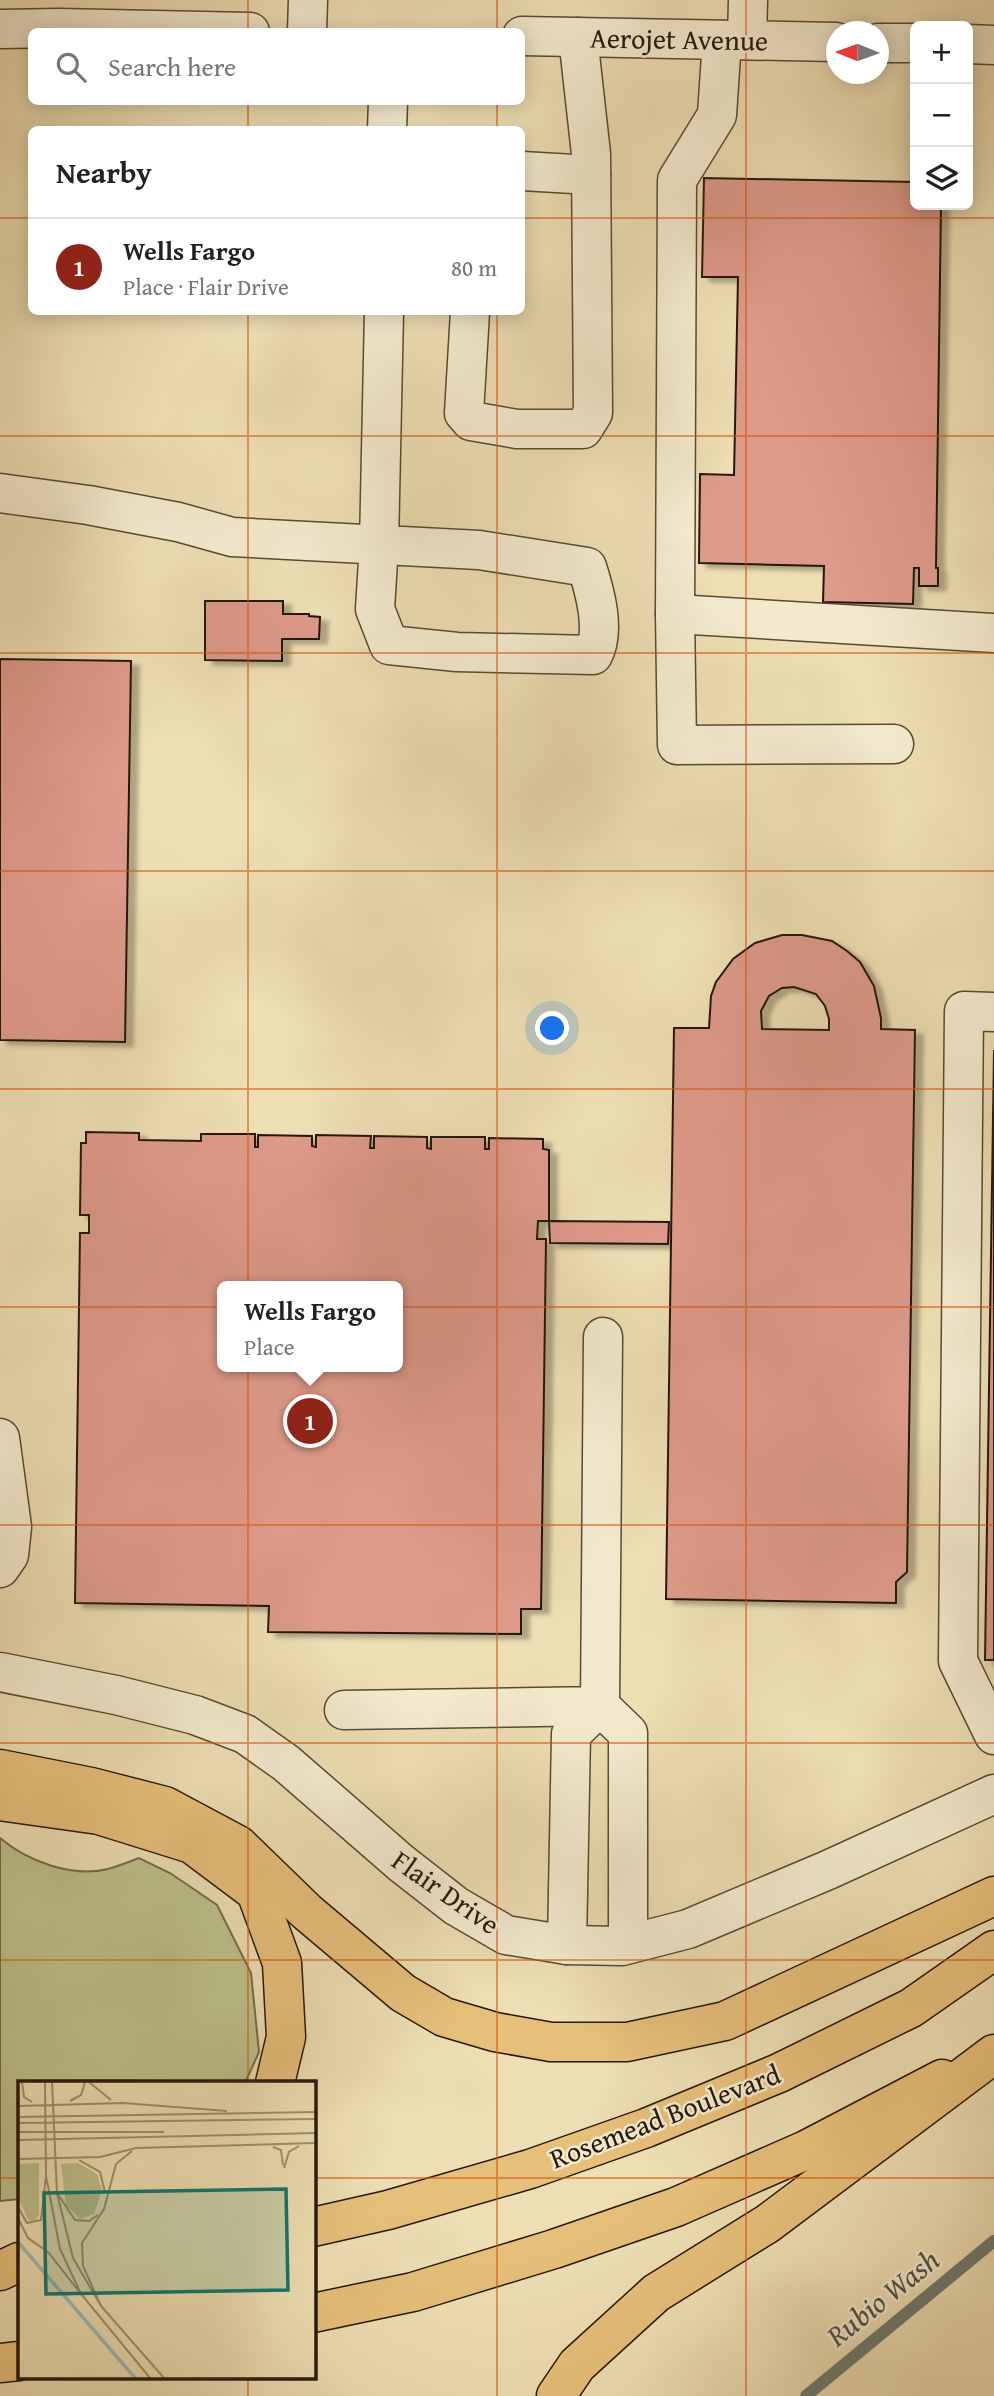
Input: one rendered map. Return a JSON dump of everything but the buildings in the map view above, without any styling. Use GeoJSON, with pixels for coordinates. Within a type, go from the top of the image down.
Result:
{"type":"FeatureCollection","features":[{"type":"Feature","properties":{"kind":"main road"},"geometry":{"type":"LineString","coordinates":[[0,1769],[91,1787],[165,1807],[238,1845],[307,1912],[403,1993],[444,2017],[495,2032],[551,2042],[627,2042],[725,2021],[994,1896]]}},
{"type":"Feature","properties":{"kind":"main road"},"geometry":{"type":"LineString","coordinates":[[0,1801],[99,1815],[192,1844],[256,1892],[282,1963],[286,2038],[275,2081]]}},
{"type":"Feature","properties":{"kind":"main road","name":"Rosemead Boulevard"},"geometry":{"type":"LineString","coordinates":[[315,2227],[388,2210],[530,2169],[646,2128],[779,2073],[911,2008],[994,1950]]}},
{"type":"Feature","properties":{"kind":"main road"},"geometry":{"type":"LineString","coordinates":[[315,2313],[413,2292],[554,2249],[677,2207],[806,2150],[994,2053]]}},
{"type":"Feature","properties":{"kind":"main road"},"geometry":{"type":"LineString","coordinates":[[556,2396],[577,2365],[656,2293],[767,2224],[994,2053]]}},
{"type":"Feature","properties":{"kind":"main road"},"geometry":{"type":"LineString","coordinates":[[0,2271],[18,2262]]}},
{"type":"Feature","properties":{"kind":"main road"},"geometry":{"type":"LineString","coordinates":[[0,2271],[18,2269]]}},
{"type":"Feature","properties":{"kind":"main road"},"geometry":{"type":"LineString","coordinates":[[0,2363],[18,2361]]}},
{"type":"Feature","properties":{"kind":"street"},"geometry":{"type":"LineString","coordinates":[[307,28],[308,0]]}},
{"type":"Feature","properties":{"kind":"street"},"geometry":{"type":"LineString","coordinates":[[748,0],[735,40],[717,115],[677,180],[677,745],[894,744]]}},
{"type":"Feature","properties":{"kind":"street"},"geometry":{"type":"LineString","coordinates":[[0,29],[60,14],[208,28]]}},
{"type":"Feature","properties":{"kind":"street","name":"Aerojet Avenue"},"geometry":{"type":"LineString","coordinates":[[525,36],[826,42]]}},
{"type":"Feature","properties":{"kind":"street"},"geometry":{"type":"LineString","coordinates":[[470,315],[464,413],[471,421],[517,429],[583,429],[593,413],[591,174],[579,37]]}},
{"type":"Feature","properties":{"kind":"street"},"geometry":{"type":"LineString","coordinates":[[889,43],[910,43]]}},
{"type":"Feature","properties":{"kind":"street"},"geometry":{"type":"LineString","coordinates":[[973,44],[994,45]]}},
{"type":"Feature","properties":{"kind":"street"},"geometry":{"type":"LineString","coordinates":[[387,126],[388,105]]}},
{"type":"Feature","properties":{"kind":"street"},"geometry":{"type":"LineString","coordinates":[[525,171],[591,174]]}},
{"type":"Feature","properties":{"kind":"street"},"geometry":{"type":"LineString","coordinates":[[0,493],[88,505],[178,522],[232,537],[379,545],[479,550],[587,568],[596,596],[599,644],[593,655],[457,652],[389,645],[374,609],[379,545],[384,315]]}},
{"type":"Feature","properties":{"kind":"street"},"geometry":{"type":"LineString","coordinates":[[675,614],[994,633]]}},
{"type":"Feature","properties":{"kind":"street"},"geometry":{"type":"LineString","coordinates":[[994,1012],[964,1011],[958,1661],[994,1735]]}},
{"type":"Feature","properties":{"kind":"street"},"geometry":{"type":"LineString","coordinates":[[567,1945],[571,1734],[600,1706],[604,1337]]}},
{"type":"Feature","properties":{"kind":"street"},"geometry":{"type":"LineString","coordinates":[[0,1438],[12,1527],[9,1555],[0,1568]]}},
{"type":"Feature","properties":{"kind":"street","name":"Flair Drive"},"geometry":{"type":"LineString","coordinates":[[0,1672],[116,1695],[195,1715],[245,1734],[286,1763],[401,1863],[456,1906],[506,1935],[567,1945],[628,1944],[688,1929],[828,1870],[994,1794]]}},
{"type":"Feature","properties":{"kind":"street"},"geometry":{"type":"LineString","coordinates":[[344,1710],[600,1706],[628,1733],[628,1944]]}},
{"type":"Feature","properties":{"kind":"green space"},"geometry":{"type":"Polygon","coordinates":[[[0,1838],[23,1854],[65,1869],[108,1869],[139,1858],[170,1873],[217,1905],[251,1973],[259,2052],[246,2081],[18,2081],[18,2199],[0,2201],[0,1838]]]}},
{"type":"Feature","properties":{"kind":"waterway","name":"Rubio Wash"},"geometry":{"type":"LineString","coordinates":[[806,2396],[994,2241]]}},
{"type":"Feature","properties":{"kind":"place","name":"Wells Fargo"},"geometry":{"type":"Point","coordinates":[310,1421]}}]}
